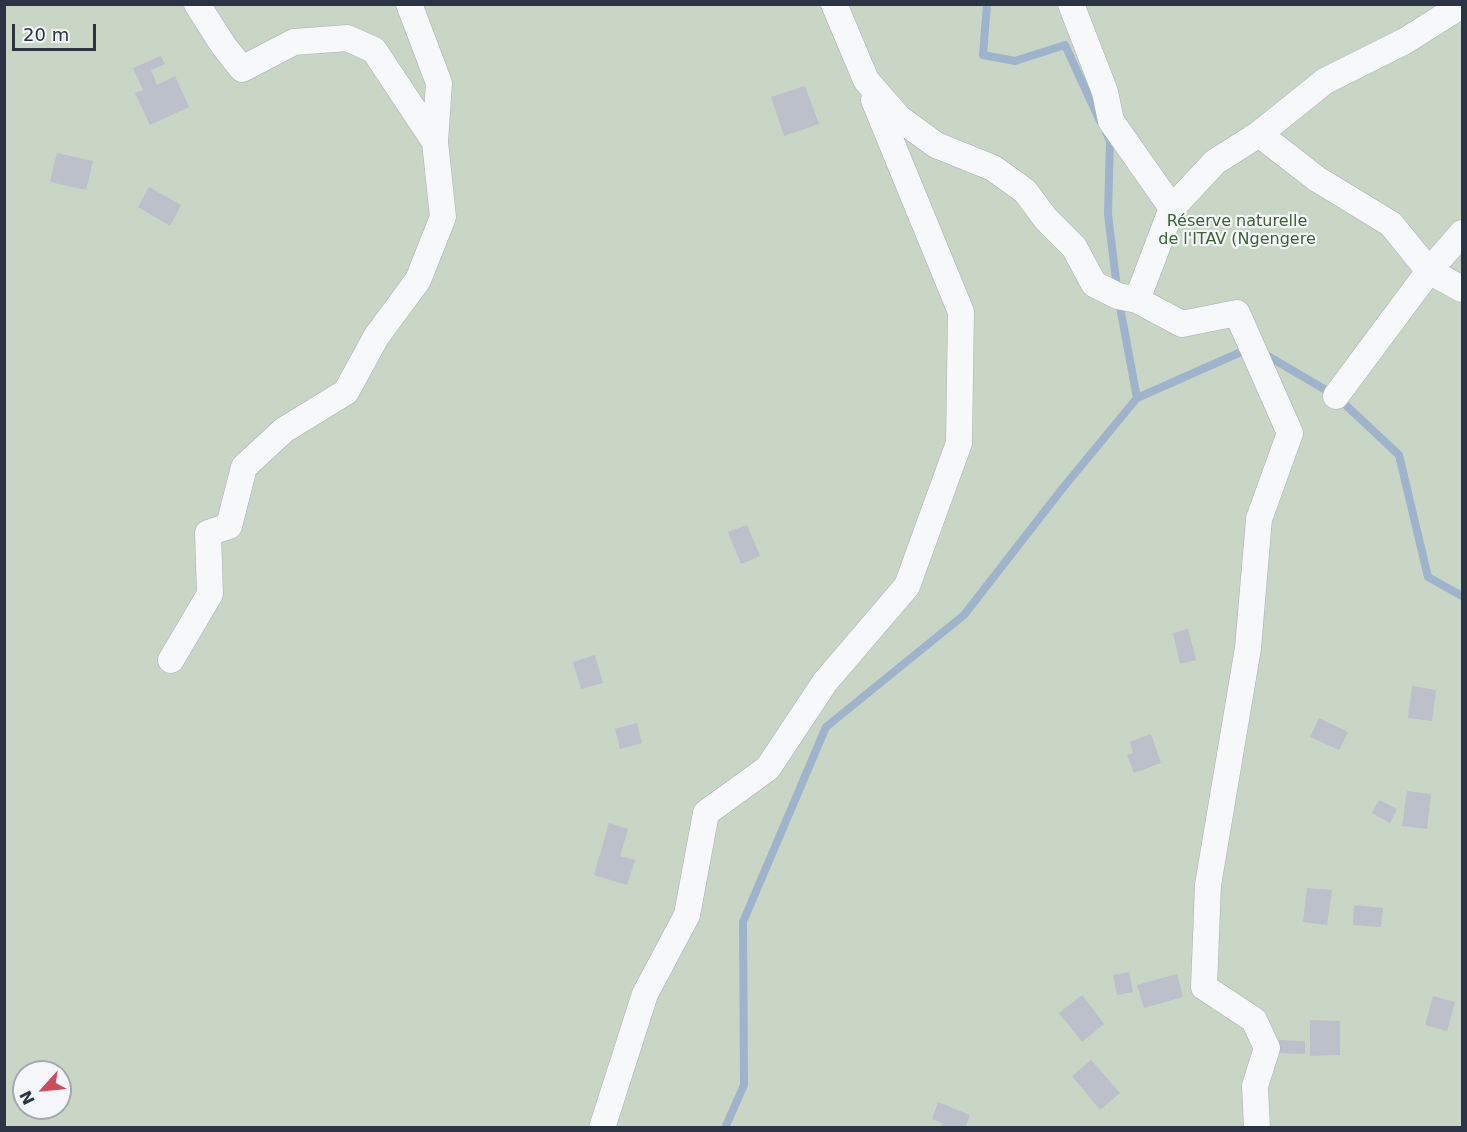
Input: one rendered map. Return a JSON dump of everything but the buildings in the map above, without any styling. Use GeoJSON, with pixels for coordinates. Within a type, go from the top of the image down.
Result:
{"type":"FeatureCollection","features":[{"type":"Feature","properties":{"kind":"street"},"geometry":{"type":"LineString","coordinates":[[197,4],[242,69],[294,42],[347,38],[374,50],[435,142]]}},
{"type":"Feature","properties":{"kind":"street"},"geometry":{"type":"LineString","coordinates":[[171,660],[210,594],[208,533],[229,526],[244,467],[284,430],[346,392],[376,337],[418,280],[443,217],[435,142],[439,83],[409,4]]}},
{"type":"Feature","properties":{"kind":"street"},"geometry":{"type":"LineString","coordinates":[[602,1128],[645,994],[687,915],[706,813],[768,768],[825,682],[908,586],[959,443],[961,312],[834,4]]}},
{"type":"Feature","properties":{"kind":"street"},"geometry":{"type":"LineString","coordinates":[[1071,4],[1105,92],[1112,121],[1172,208]]}},
{"type":"Feature","properties":{"kind":"street"},"geometry":{"type":"LineString","coordinates":[[1137,300],[1172,208],[1215,162],[1259,134],[1324,81],[1405,41],[1462,5]]}},
{"type":"Feature","properties":{"kind":"street"},"geometry":{"type":"LineString","coordinates":[[866,80],[899,118],[936,145],[993,168],[1025,191],[1046,219],[1074,247],[1094,284],[1118,296],[1137,300],[1182,324],[1237,313],[1290,433],[1258,519],[1248,648],[1208,885],[1204,987],[1254,1020],[1267,1048],[1255,1086],[1257,1128]]}},
{"type":"Feature","properties":{"kind":"street"},"geometry":{"type":"LineString","coordinates":[[1259,134],[1317,179],[1391,224],[1429,271],[1462,289]]}},
{"type":"Feature","properties":{"kind":"street"},"geometry":{"type":"LineString","coordinates":[[1336,396],[1429,271],[1462,233]]}},
{"type":"Feature","properties":{"kind":"green space","name":"Réserve naturelle de l'ITAV (Ngengere"},"geometry":{"type":"Polygon","coordinates":[[[5,5],[1462,5],[1462,1127],[5,1128],[5,5]]]}},
{"type":"Feature","properties":{"kind":"waterway"},"geometry":{"type":"LineString","coordinates":[[987,4],[983,55],[1015,61],[1065,45],[1100,121]]}},
{"type":"Feature","properties":{"kind":"waterway"},"geometry":{"type":"LineString","coordinates":[[1106,132],[1110,141],[1108,214],[1118,296],[1137,398]]}},
{"type":"Feature","properties":{"kind":"waterway"},"geometry":{"type":"LineString","coordinates":[[725,1128],[744,1085],[743,922],[826,727],[964,615],[1062,489],[1137,398],[1250,348]]}},
{"type":"Feature","properties":{"kind":"waterway"},"geometry":{"type":"LineString","coordinates":[[1261,352],[1336,396],[1399,455],[1428,577],[1462,596]]}}]}
